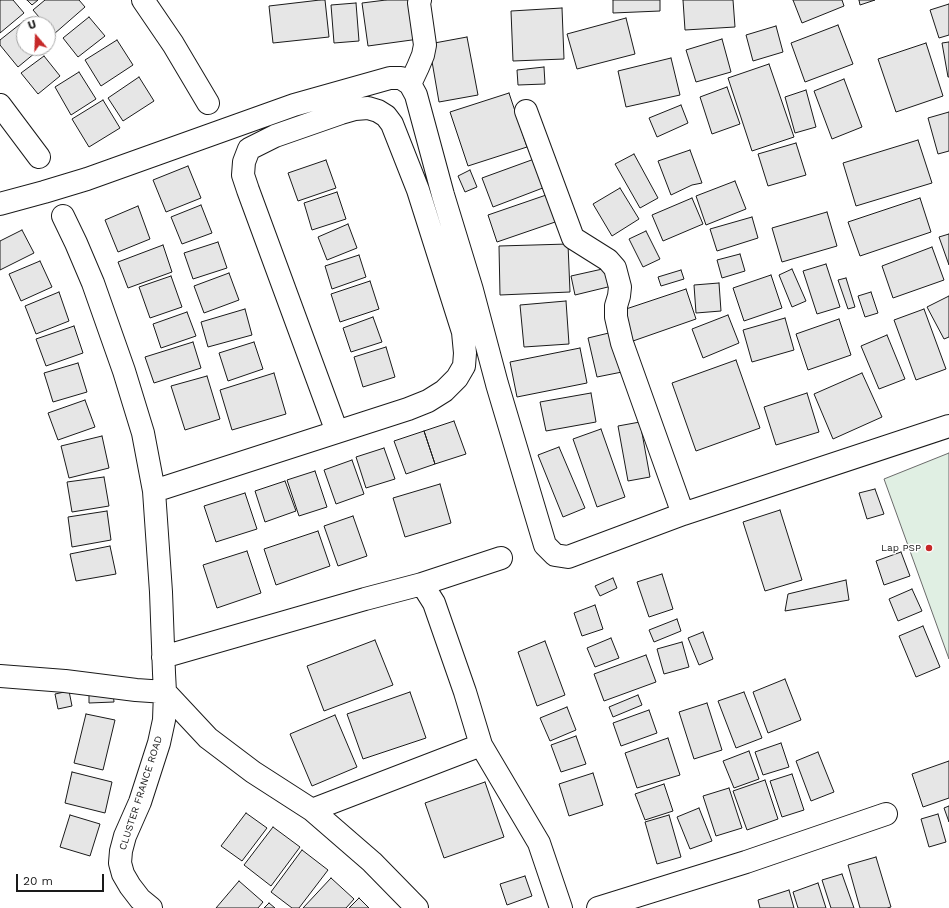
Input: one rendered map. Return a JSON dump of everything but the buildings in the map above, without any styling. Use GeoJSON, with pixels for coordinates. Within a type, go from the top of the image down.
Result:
{"type":"FeatureCollection","features":[{"type":"Feature","properties":{"kind":"street"},"geometry":{"type":"LineString","coordinates":[[143,0],[208,103]]}},
{"type":"Feature","properties":{"kind":"street"},"geometry":{"type":"LineString","coordinates":[[410,84],[423,55],[425,45],[419,3],[420,0]]}},
{"type":"Feature","properties":{"kind":"street"},"geometry":{"type":"LineString","coordinates":[[0,204],[87,179],[302,103],[390,78],[401,78],[410,84],[416,95],[443,195],[472,290],[497,384],[545,545],[555,556],[568,557],[683,514],[949,426]]}},
{"type":"Feature","properties":{"kind":"street"},"geometry":{"type":"LineString","coordinates":[[0,105],[39,157]]}},
{"type":"Feature","properties":{"kind":"street"},"geometry":{"type":"LineString","coordinates":[[154,491],[337,432],[408,409],[428,401],[444,391],[457,378],[464,366],[465,353],[463,332],[418,190],[392,124],[386,116],[378,111],[368,108],[355,109],[341,113],[275,136],[250,149],[244,162],[243,175],[337,432]]}},
{"type":"Feature","properties":{"kind":"street"},"geometry":{"type":"LineString","coordinates":[[526,111],[573,238],[608,260],[615,268],[620,287],[620,296],[616,306],[616,317],[622,343],[683,514]]}},
{"type":"Feature","properties":{"kind":"street","name":"CLUSTER FRANCE ROAD"},"geometry":{"type":"LineString","coordinates":[[63,216],[93,283],[124,371],[143,433],[154,491],[162,592],[165,692],[164,720],[159,744],[140,802],[125,836],[121,851],[120,863],[123,874],[130,886],[140,899],[151,908]]}},
{"type":"Feature","properties":{"kind":"street"},"geometry":{"type":"LineString","coordinates":[[163,657],[422,584],[501,558]]}},
{"type":"Feature","properties":{"kind":"street"},"geometry":{"type":"LineString","coordinates":[[422,584],[434,603],[465,692],[481,745],[539,843],[561,908]]}},
{"type":"Feature","properties":{"kind":"street"},"geometry":{"type":"LineString","coordinates":[[0,676],[65,681],[165,692],[208,738],[253,772],[312,810],[372,862],[417,908]]}},
{"type":"Feature","properties":{"kind":"street"},"geometry":{"type":"LineString","coordinates":[[312,810],[481,745]]}},
{"type":"Feature","properties":{"kind":"street"},"geometry":{"type":"LineString","coordinates":[[598,908],[746,862],[886,814]]}},
{"type":"Feature","properties":{"kind":"green space","name":"Lap PSP"},"geometry":{"type":"Polygon","coordinates":[[[949,453],[949,659],[884,479],[949,453]]]}},
{"type":"Feature","properties":{"kind":"place","name":"Lap PSP"},"geometry":{"type":"Point","coordinates":[929,548]}}]}
